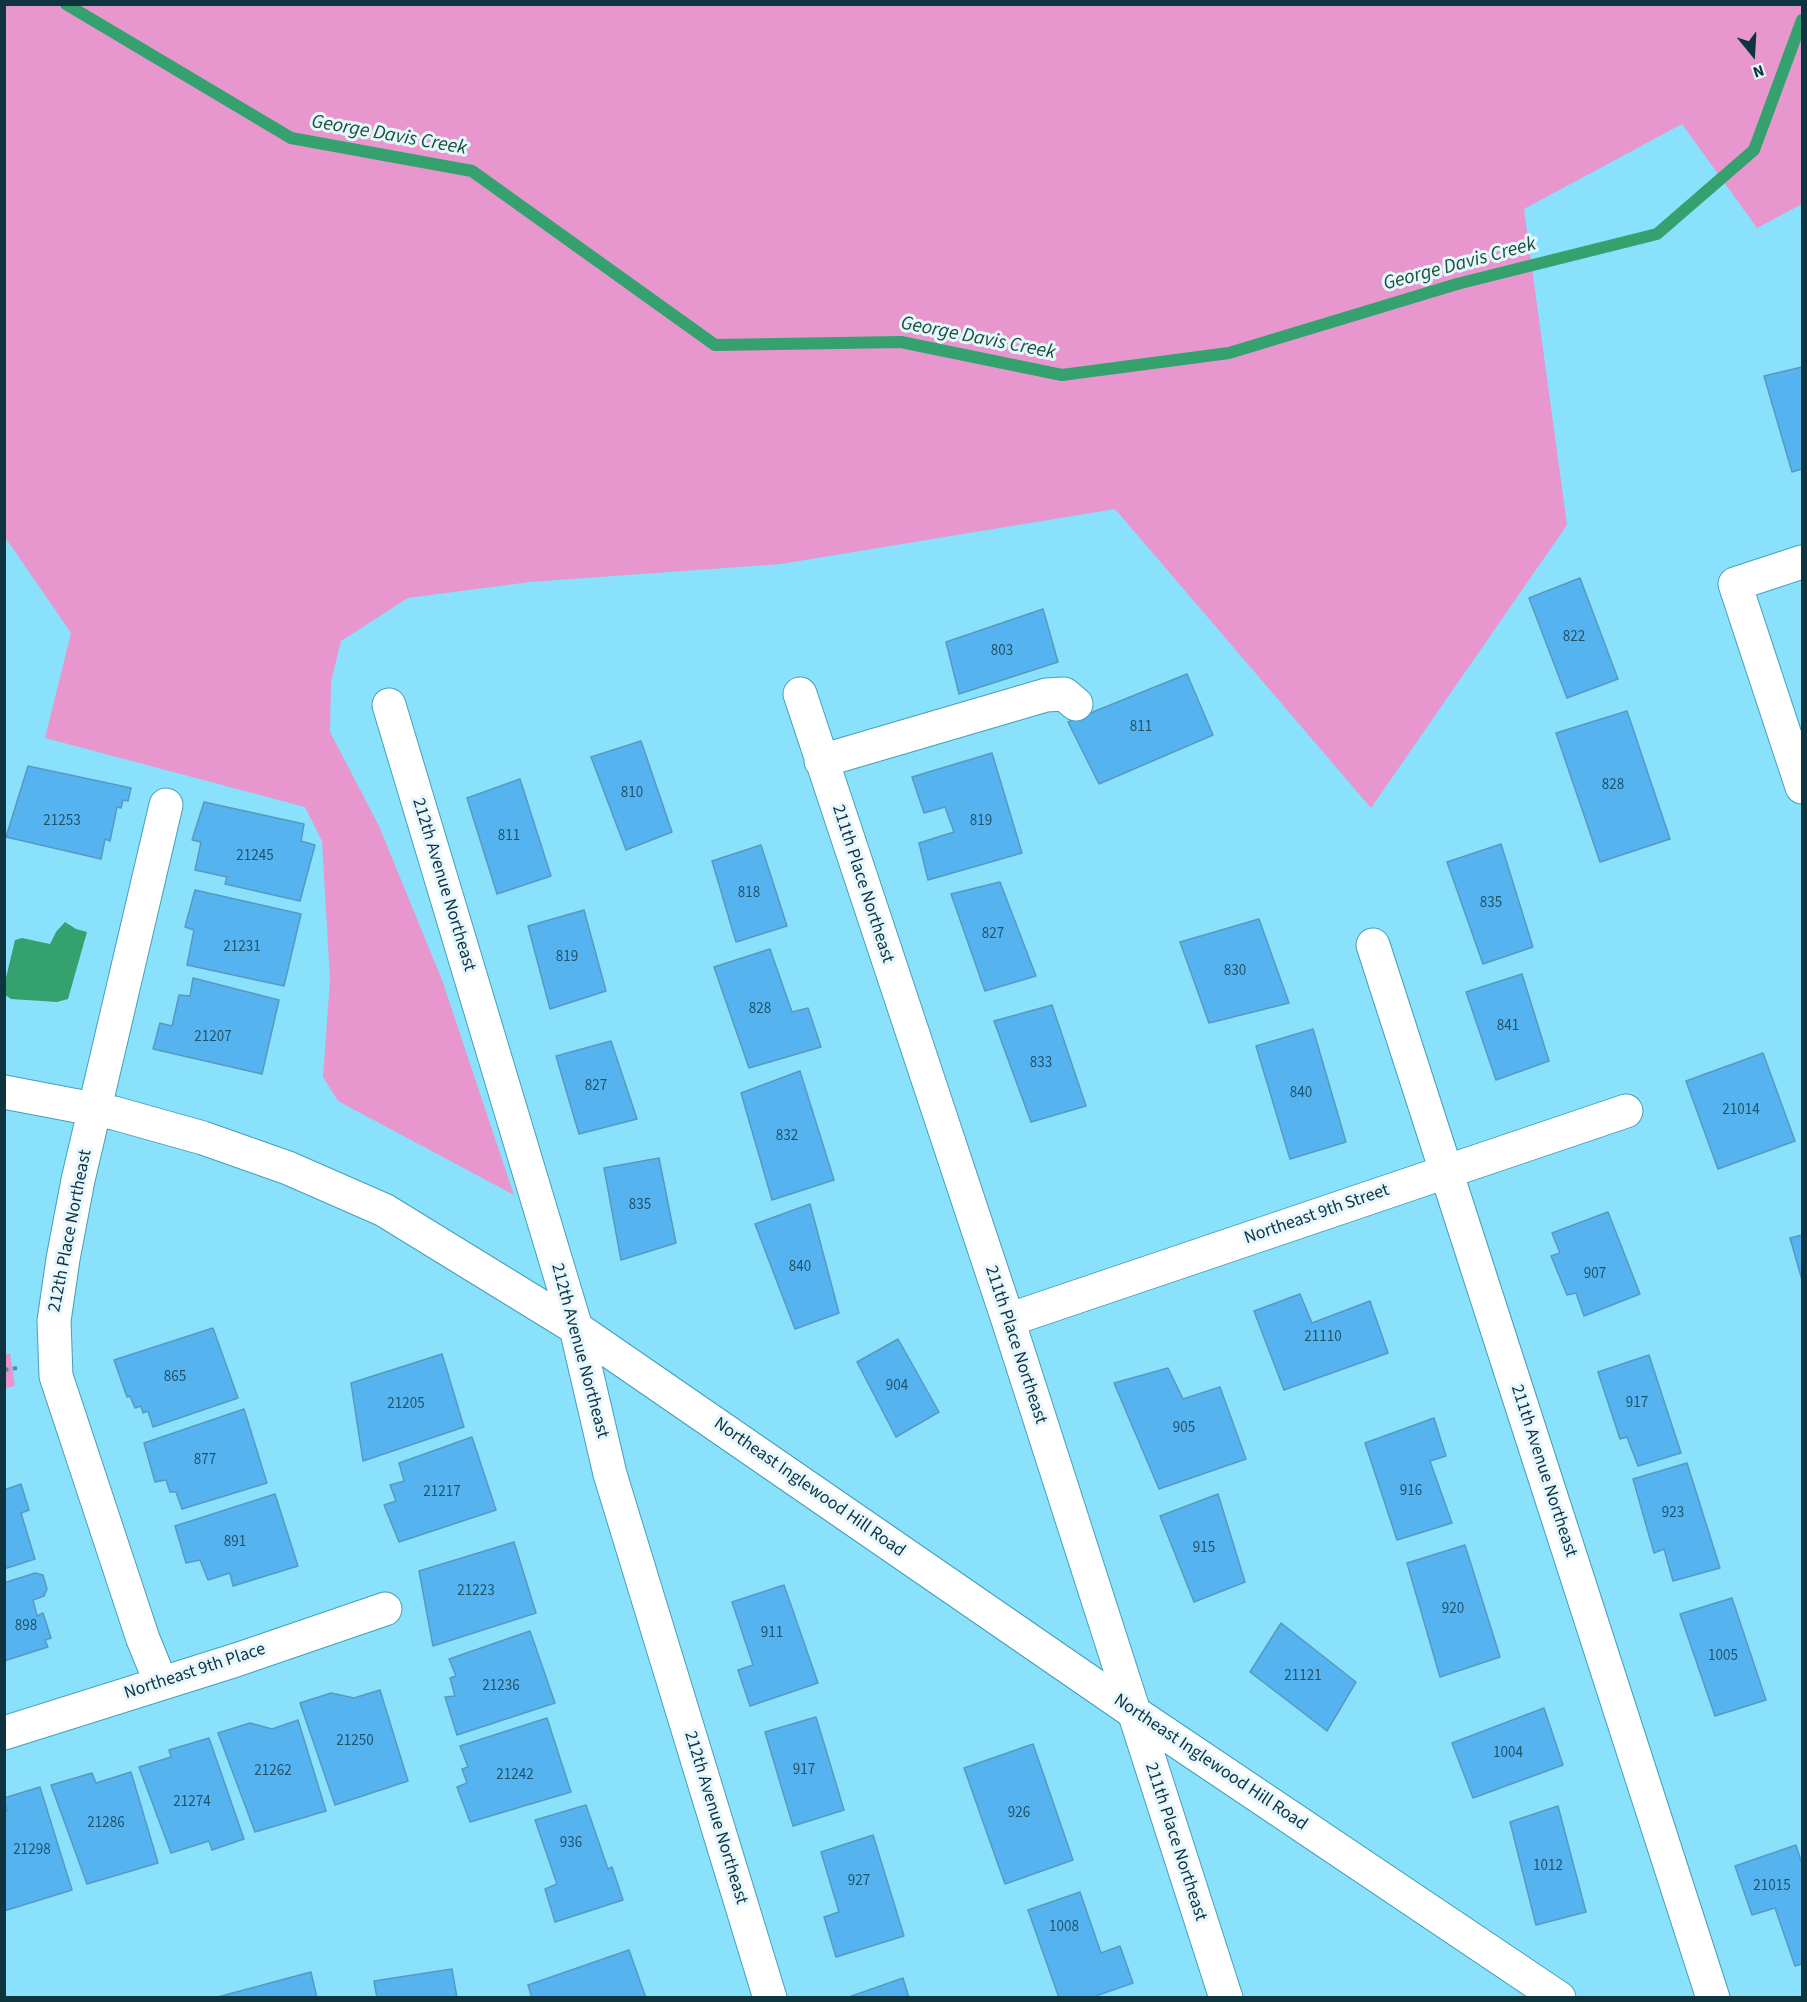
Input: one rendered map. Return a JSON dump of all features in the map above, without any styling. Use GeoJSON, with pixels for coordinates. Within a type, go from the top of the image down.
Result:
{"type":"FeatureCollection","features":[{"type":"Feature","properties":{"kind":"street"},"geometry":{"type":"LineString","coordinates":[[1803,562],[1735,584],[1803,788]]}},
{"type":"Feature","properties":{"kind":"street","name":"211th Place Northeast"},"geometry":{"type":"LineString","coordinates":[[800,694],[1008,1320],[1226,1998]]}},
{"type":"Feature","properties":{"kind":"street"},"geometry":{"type":"LineString","coordinates":[[821,762],[1046,695],[1064,694],[1076,704]]}},
{"type":"Feature","properties":{"kind":"street","name":"212th Avenue Northeast"},"geometry":{"type":"LineString","coordinates":[[389,705],[576,1328],[610,1474],[770,1998]]}},
{"type":"Feature","properties":{"kind":"street","name":"212th Place Northeast"},"geometry":{"type":"LineString","coordinates":[[161,1683],[143,1639],[56,1376],[54,1321],[78,1180],[166,805]]}},
{"type":"Feature","properties":{"kind":"street","name":"211th Avenue Northeast"},"geometry":{"type":"LineString","coordinates":[[1373,945],[1713,1998]]}},
{"type":"Feature","properties":{"kind":"street","name":"Northeast Inglewood Hill Road"},"geometry":{"type":"LineString","coordinates":[[4,1092],[96,1110],[203,1138],[288,1168],[384,1210],[576,1328],[1132,1711],[1558,1998]]}},
{"type":"Feature","properties":{"kind":"street","name":"Northeast 9th Street"},"geometry":{"type":"LineString","coordinates":[[1008,1320],[1626,1111]]}},
{"type":"Feature","properties":{"kind":"street","name":"Northeast 9th Place"},"geometry":{"type":"LineString","coordinates":[[4,1733],[385,1609]]}},
{"type":"Feature","properties":{"kind":"path"},"geometry":{"type":"LineString","coordinates":[[4,1370],[17,1368]]}},
{"type":"Feature","properties":{"kind":"shaded area"},"geometry":{"type":"Polygon","coordinates":[[[4,5],[1802,5],[1802,204],[1757,228],[1682,124],[1524,209],[1567,525],[1371,808],[1115,509],[781,564],[530,582],[408,598],[341,641],[331,682],[330,732],[379,826],[442,980],[514,1195],[338,1101],[323,1077],[330,980],[322,841],[305,807],[45,738],[71,633],[5,537],[4,5]]]}},
{"type":"Feature","properties":{"kind":"shaded area"},"geometry":{"type":"Polygon","coordinates":[[[65,922],[76,929],[87,932],[68,999],[57,1002],[11,999],[5,995],[5,982],[15,940],[22,938],[50,944],[56,932],[65,922]]]}},
{"type":"Feature","properties":{"kind":"shaded area"},"geometry":{"type":"Polygon","coordinates":[[[10,1353],[15,1386],[5,1388],[5,1355],[10,1353]]]}},
{"type":"Feature","properties":{"kind":"building"},"geometry":{"type":"Polygon","coordinates":[[[1802,367],[1802,469],[1792,472],[1764,376],[1802,367]]]}},
{"type":"Feature","properties":{"kind":"building"},"geometry":{"type":"Polygon","coordinates":[[[1580,578],[1618,679],[1567,698],[1529,598],[1580,578]]]}},
{"type":"Feature","properties":{"kind":"building"},"geometry":{"type":"Polygon","coordinates":[[[1043,609],[1058,662],[959,694],[946,642],[1043,609]]]}},
{"type":"Feature","properties":{"kind":"building"},"geometry":{"type":"Polygon","coordinates":[[[1187,674],[1213,735],[1099,784],[1068,722],[1187,674]]]}},
{"type":"Feature","properties":{"kind":"building"},"geometry":{"type":"Polygon","coordinates":[[[1627,711],[1670,839],[1600,862],[1556,733],[1627,711]]]}},
{"type":"Feature","properties":{"kind":"building"},"geometry":{"type":"Polygon","coordinates":[[[641,741],[672,832],[626,850],[591,757],[641,741]]]}},
{"type":"Feature","properties":{"kind":"building"},"geometry":{"type":"Polygon","coordinates":[[[992,753],[1022,853],[928,880],[919,843],[954,832],[945,807],[924,813],[912,777],[992,753]]]}},
{"type":"Feature","properties":{"kind":"building"},"geometry":{"type":"Polygon","coordinates":[[[28,766],[131,788],[128,801],[123,800],[121,808],[117,807],[110,841],[105,839],[101,859],[6,837],[28,766]]]}},
{"type":"Feature","properties":{"kind":"building"},"geometry":{"type":"Polygon","coordinates":[[[520,779],[551,876],[497,894],[467,798],[520,779]]]}},
{"type":"Feature","properties":{"kind":"building"},"geometry":{"type":"Polygon","coordinates":[[[204,802],[304,824],[301,841],[315,845],[300,901],[225,884],[227,877],[195,870],[201,842],[192,840],[204,802]]]}},
{"type":"Feature","properties":{"kind":"building"},"geometry":{"type":"Polygon","coordinates":[[[1501,844],[1533,947],[1483,964],[1447,862],[1501,844]]]}},
{"type":"Feature","properties":{"kind":"building"},"geometry":{"type":"Polygon","coordinates":[[[761,845],[787,926],[736,942],[712,861],[761,845]]]}},
{"type":"Feature","properties":{"kind":"building"},"geometry":{"type":"Polygon","coordinates":[[[1000,882],[1036,976],[985,991],[951,894],[1000,882]]]}},
{"type":"Feature","properties":{"kind":"building"},"geometry":{"type":"Polygon","coordinates":[[[195,890],[301,914],[284,986],[187,965],[194,930],[185,927],[195,890]]]}},
{"type":"Feature","properties":{"kind":"building"},"geometry":{"type":"Polygon","coordinates":[[[584,910],[606,991],[550,1009],[528,926],[584,910]]]}},
{"type":"Feature","properties":{"kind":"building"},"geometry":{"type":"Polygon","coordinates":[[[1259,919],[1289,1003],[1209,1023],[1180,942],[1259,919]]]}},
{"type":"Feature","properties":{"kind":"building"},"geometry":{"type":"Polygon","coordinates":[[[770,949],[792,1012],[808,1008],[821,1047],[749,1068],[714,967],[770,949]]]}},
{"type":"Feature","properties":{"kind":"building"},"geometry":{"type":"Polygon","coordinates":[[[1522,974],[1549,1061],[1496,1080],[1466,992],[1522,974]]]}},
{"type":"Feature","properties":{"kind":"building"},"geometry":{"type":"Polygon","coordinates":[[[193,978],[279,1000],[262,1074],[153,1049],[160,1023],[172,1026],[179,995],[190,996],[193,978]]]}},
{"type":"Feature","properties":{"kind":"building"},"geometry":{"type":"Polygon","coordinates":[[[1052,1005],[1086,1106],[1031,1122],[994,1021],[1052,1005]]]}},
{"type":"Feature","properties":{"kind":"building"},"geometry":{"type":"Polygon","coordinates":[[[1313,1029],[1346,1142],[1290,1159],[1256,1046],[1313,1029]]]}},
{"type":"Feature","properties":{"kind":"building"},"geometry":{"type":"Polygon","coordinates":[[[611,1041],[637,1119],[579,1134],[556,1056],[611,1041]]]}},
{"type":"Feature","properties":{"kind":"building"},"geometry":{"type":"Polygon","coordinates":[[[1763,1053],[1795,1141],[1718,1169],[1686,1081],[1763,1053]]]}},
{"type":"Feature","properties":{"kind":"building"},"geometry":{"type":"Polygon","coordinates":[[[800,1071],[834,1180],[772,1200],[741,1093],[800,1071]]]}},
{"type":"Feature","properties":{"kind":"building"},"geometry":{"type":"Polygon","coordinates":[[[659,1158],[676,1243],[621,1260],[604,1168],[659,1158]]]}},
{"type":"Feature","properties":{"kind":"building"},"geometry":{"type":"Polygon","coordinates":[[[810,1204],[839,1313],[795,1329],[755,1224],[810,1204]]]}},
{"type":"Feature","properties":{"kind":"building"},"geometry":{"type":"Polygon","coordinates":[[[1608,1212],[1640,1294],[1584,1316],[1576,1293],[1567,1295],[1551,1256],[1560,1253],[1552,1233],[1608,1212]]]}},
{"type":"Feature","properties":{"kind":"building"},"geometry":{"type":"Polygon","coordinates":[[[1802,1235],[1802,1280],[1790,1238],[1802,1235]]]}},
{"type":"Feature","properties":{"kind":"building"},"geometry":{"type":"Polygon","coordinates":[[[1300,1294],[1312,1323],[1370,1301],[1388,1353],[1284,1390],[1254,1311],[1300,1294]]]}},
{"type":"Feature","properties":{"kind":"building"},"geometry":{"type":"Polygon","coordinates":[[[213,1328],[238,1398],[153,1427],[148,1411],[143,1413],[141,1406],[135,1408],[130,1396],[127,1397],[114,1360],[213,1328]]]}},
{"type":"Feature","properties":{"kind":"building"},"geometry":{"type":"Polygon","coordinates":[[[898,1339],[939,1412],[896,1437],[857,1362],[898,1339]]]}},
{"type":"Feature","properties":{"kind":"building"},"geometry":{"type":"Polygon","coordinates":[[[442,1354],[464,1427],[363,1461],[351,1383],[442,1354]]]}},
{"type":"Feature","properties":{"kind":"building"},"geometry":{"type":"Polygon","coordinates":[[[1649,1355],[1681,1453],[1638,1466],[1627,1437],[1620,1439],[1598,1372],[1649,1355]]]}},
{"type":"Feature","properties":{"kind":"building"},"geometry":{"type":"Polygon","coordinates":[[[1168,1368],[1183,1399],[1220,1387],[1246,1459],[1159,1489],[1114,1383],[1168,1368]]]}},
{"type":"Feature","properties":{"kind":"building"},"geometry":{"type":"Polygon","coordinates":[[[244,1409],[267,1483],[182,1509],[176,1492],[170,1492],[166,1480],[155,1482],[144,1443],[244,1409]]]}},
{"type":"Feature","properties":{"kind":"building"},"geometry":{"type":"Polygon","coordinates":[[[1434,1418],[1446,1456],[1430,1461],[1452,1523],[1397,1540],[1365,1443],[1434,1418]]]}},
{"type":"Feature","properties":{"kind":"building"},"geometry":{"type":"Polygon","coordinates":[[[472,1437],[496,1510],[399,1542],[384,1505],[396,1501],[390,1485],[404,1481],[399,1463],[472,1437]]]}},
{"type":"Feature","properties":{"kind":"building"},"geometry":{"type":"Polygon","coordinates":[[[1687,1463],[1720,1568],[1673,1581],[1664,1549],[1654,1553],[1633,1479],[1687,1463]]]}},
{"type":"Feature","properties":{"kind":"building"},"geometry":{"type":"Polygon","coordinates":[[[21,1484],[29,1510],[21,1513],[35,1559],[4,1569],[4,1490],[21,1484]]]}},
{"type":"Feature","properties":{"kind":"building"},"geometry":{"type":"Polygon","coordinates":[[[275,1494],[298,1566],[233,1586],[230,1573],[208,1580],[200,1560],[186,1563],[175,1526],[275,1494]]]}},
{"type":"Feature","properties":{"kind":"building"},"geometry":{"type":"Polygon","coordinates":[[[1218,1494],[1245,1582],[1194,1602],[1160,1516],[1218,1494]]]}},
{"type":"Feature","properties":{"kind":"building"},"geometry":{"type":"Polygon","coordinates":[[[514,1542],[536,1613],[433,1646],[419,1571],[514,1542]]]}},
{"type":"Feature","properties":{"kind":"building"},"geometry":{"type":"Polygon","coordinates":[[[1465,1545],[1500,1657],[1440,1677],[1407,1563],[1465,1545]]]}},
{"type":"Feature","properties":{"kind":"building"},"geometry":{"type":"Polygon","coordinates":[[[35,1573],[43,1575],[47,1589],[44,1596],[33,1600],[37,1616],[43,1613],[51,1638],[45,1640],[48,1647],[4,1661],[4,1583],[35,1573]]]}},
{"type":"Feature","properties":{"kind":"building"},"geometry":{"type":"Polygon","coordinates":[[[784,1585],[818,1683],[750,1706],[738,1670],[753,1665],[732,1602],[784,1585]]]}},
{"type":"Feature","properties":{"kind":"building"},"geometry":{"type":"Polygon","coordinates":[[[1732,1598],[1766,1700],[1715,1716],[1680,1614],[1732,1598]]]}},
{"type":"Feature","properties":{"kind":"building"},"geometry":{"type":"Polygon","coordinates":[[[1281,1623],[1356,1682],[1327,1731],[1250,1672],[1281,1623]]]}},
{"type":"Feature","properties":{"kind":"building"},"geometry":{"type":"Polygon","coordinates":[[[530,1631],[555,1703],[457,1735],[445,1697],[455,1696],[450,1678],[456,1676],[449,1659],[530,1631]]]}},
{"type":"Feature","properties":{"kind":"building"},"geometry":{"type":"Polygon","coordinates":[[[380,1690],[408,1781],[335,1805],[300,1703],[331,1693],[354,1698],[380,1690]]]}},
{"type":"Feature","properties":{"kind":"building"},"geometry":{"type":"Polygon","coordinates":[[[1544,1708],[1563,1765],[1473,1798],[1452,1743],[1544,1708]]]}},
{"type":"Feature","properties":{"kind":"building"},"geometry":{"type":"Polygon","coordinates":[[[816,1717],[844,1810],[793,1826],[765,1732],[816,1717]]]}},
{"type":"Feature","properties":{"kind":"building"},"geometry":{"type":"Polygon","coordinates":[[[547,1718],[571,1792],[470,1822],[457,1787],[467,1783],[462,1769],[468,1767],[460,1746],[547,1718]]]}},
{"type":"Feature","properties":{"kind":"building"},"geometry":{"type":"Polygon","coordinates":[[[298,1720],[326,1811],[255,1832],[218,1733],[250,1723],[272,1729],[298,1720]]]}},
{"type":"Feature","properties":{"kind":"building"},"geometry":{"type":"Polygon","coordinates":[[[209,1738],[244,1839],[212,1850],[209,1841],[171,1853],[139,1767],[171,1757],[169,1750],[209,1738]]]}},
{"type":"Feature","properties":{"kind":"building"},"geometry":{"type":"Polygon","coordinates":[[[1033,1744],[1073,1860],[1005,1884],[964,1768],[1033,1744]]]}},
{"type":"Feature","properties":{"kind":"building"},"geometry":{"type":"Polygon","coordinates":[[[131,1772],[158,1863],[87,1884],[51,1785],[92,1773],[96,1783],[131,1772]]]}},
{"type":"Feature","properties":{"kind":"building"},"geometry":{"type":"Polygon","coordinates":[[[40,1787],[72,1890],[4,1911],[4,1812],[7,1811],[4,1798],[40,1787]]]}},
{"type":"Feature","properties":{"kind":"building"},"geometry":{"type":"Polygon","coordinates":[[[586,1805],[608,1869],[612,1867],[623,1900],[555,1922],[545,1889],[557,1884],[535,1820],[586,1805]]]}},
{"type":"Feature","properties":{"kind":"building"},"geometry":{"type":"Polygon","coordinates":[[[1558,1806],[1586,1912],[1536,1925],[1510,1822],[1558,1806]]]}},
{"type":"Feature","properties":{"kind":"building"},"geometry":{"type":"Polygon","coordinates":[[[873,1835],[904,1936],[836,1957],[824,1917],[839,1912],[821,1852],[873,1835]]]}},
{"type":"Feature","properties":{"kind":"building"},"geometry":{"type":"Polygon","coordinates":[[[1796,1845],[1802,1860],[1802,1964],[1795,1966],[1775,1908],[1752,1915],[1735,1866],[1796,1845]]]}},
{"type":"Feature","properties":{"kind":"building"},"geometry":{"type":"Polygon","coordinates":[[[1080,1892],[1101,1953],[1120,1946],[1133,1983],[1090,1998],[1059,1998],[1028,1910],[1080,1892]]]}},
{"type":"Feature","properties":{"kind":"building"},"geometry":{"type":"Polygon","coordinates":[[[629,1950],[646,1998],[532,1998],[528,1985],[629,1950]]]}},
{"type":"Feature","properties":{"kind":"building"},"geometry":{"type":"Polygon","coordinates":[[[452,1969],[457,1998],[377,1998],[374,1981],[452,1969]]]}},
{"type":"Feature","properties":{"kind":"building"},"geometry":{"type":"Polygon","coordinates":[[[311,1972],[317,1998],[214,1998],[311,1972]]]}},
{"type":"Feature","properties":{"kind":"building"},"geometry":{"type":"Polygon","coordinates":[[[903,1978],[909,1998],[846,1998],[903,1978]]]}},
{"type":"Feature","properties":{"kind":"waterway","name":"George Davis Creek"},"geometry":{"type":"LineString","coordinates":[[66,4],[291,138],[472,171],[715,345],[901,342],[1062,375],[1229,353],[1457,284],[1657,234],[1754,150],[1802,20]]}}]}
